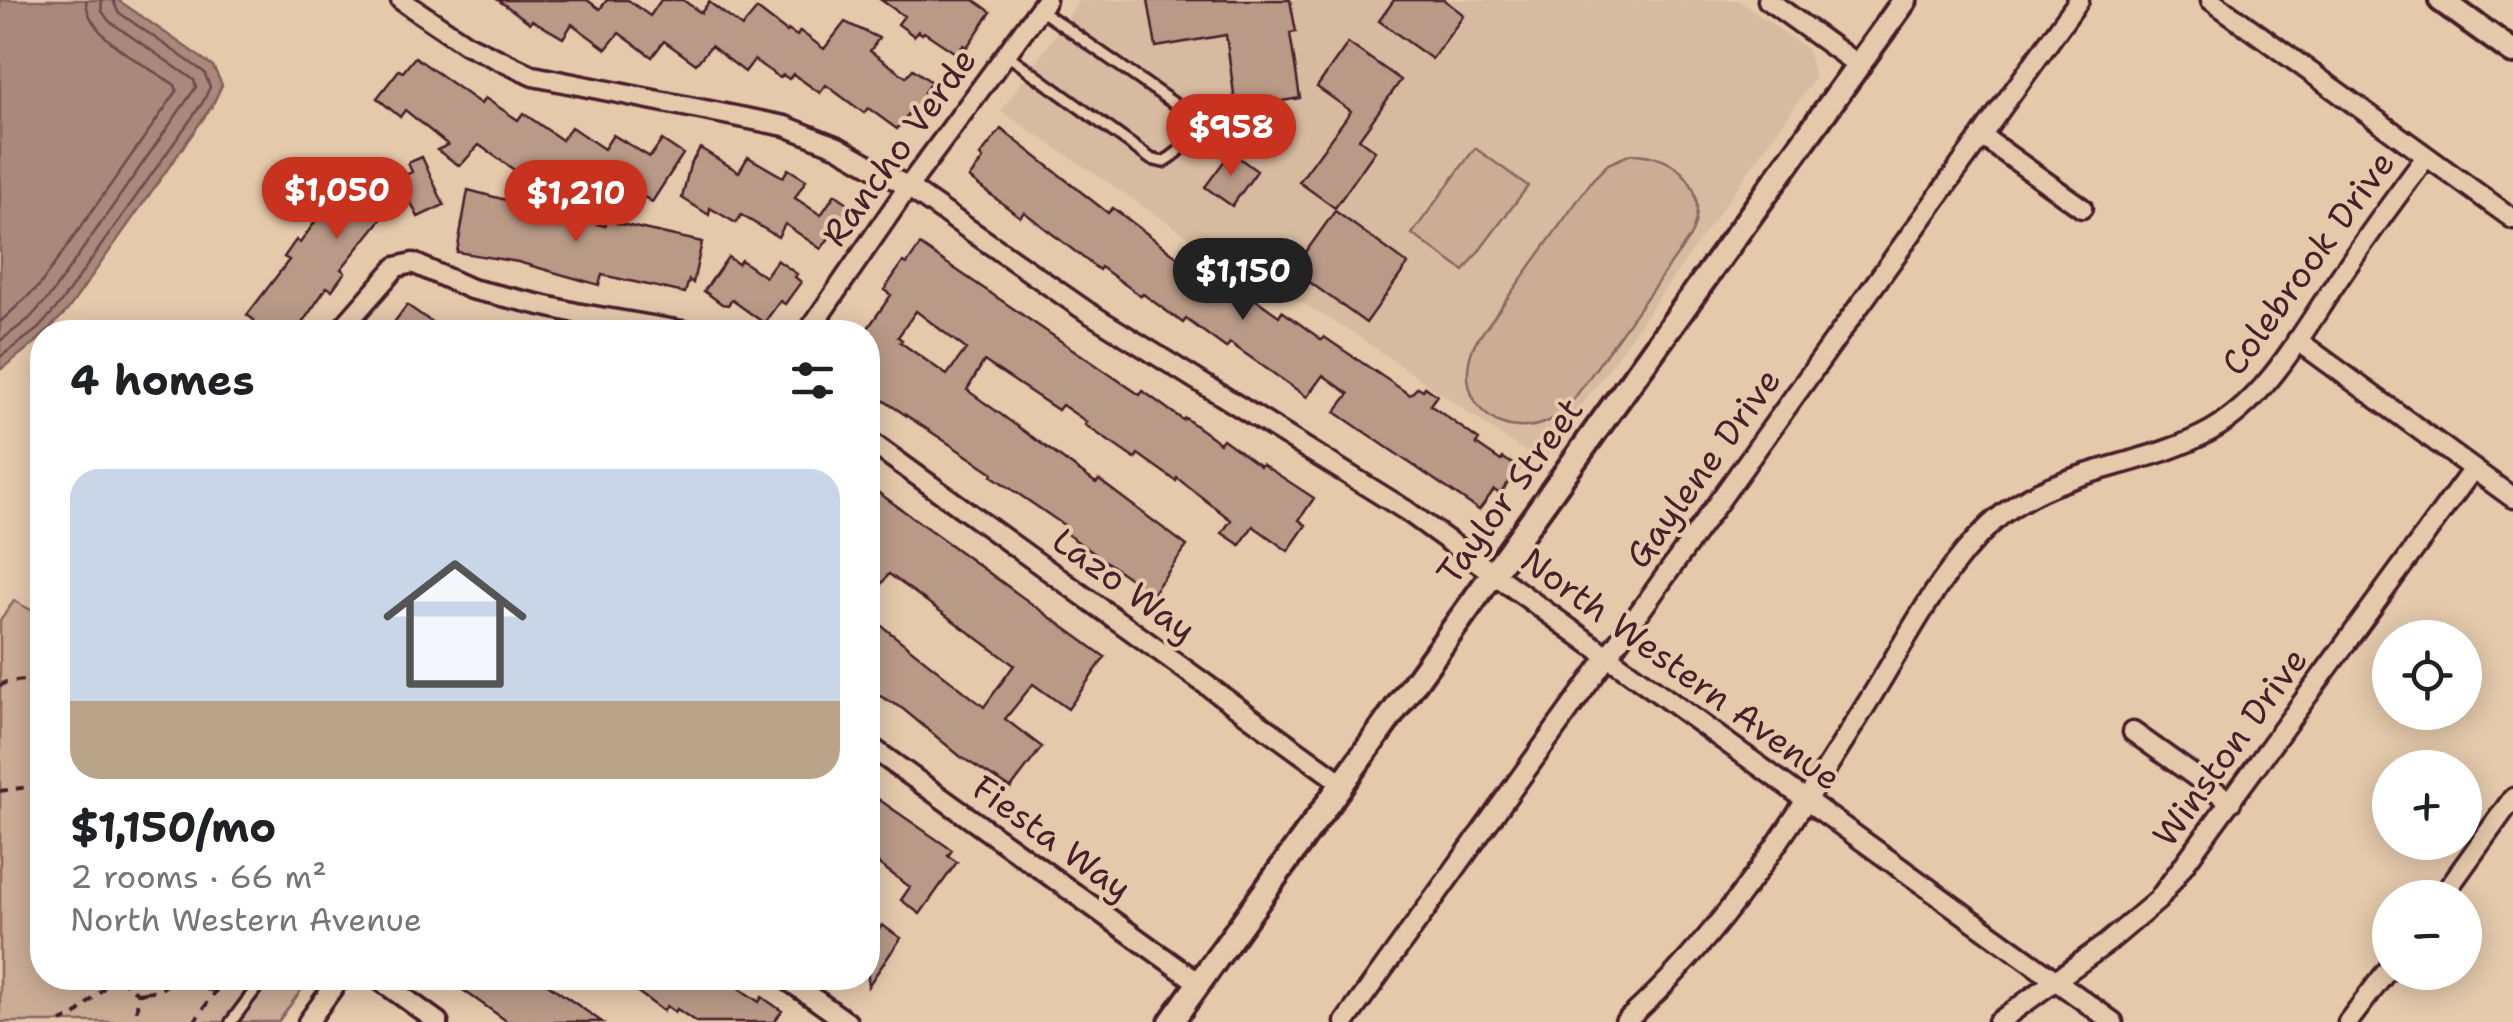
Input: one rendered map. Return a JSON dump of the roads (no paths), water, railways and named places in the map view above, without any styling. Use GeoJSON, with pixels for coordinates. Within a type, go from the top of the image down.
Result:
{"type":"FeatureCollection","features":[{"type":"Feature","properties":{"kind":"street","name":"North Western Avenue"},"geometry":{"type":"LineString","coordinates":[[401,0],[428,8],[466,44],[533,76],[785,126],[838,146],[908,187],[1086,311],[1377,492],[2113,1022]]}},
{"type":"Feature","properties":{"kind":"street"},"geometry":{"type":"LineString","coordinates":[[1768,0],[1858,66]]}},
{"type":"Feature","properties":{"kind":"street","name":"Taylor Street"},"geometry":{"type":"LineString","coordinates":[[1171,1022],[1905,0]]}},
{"type":"Feature","properties":{"kind":"street","name":"Gaylene Drive"},"geometry":{"type":"LineString","coordinates":[[1345,1022],[2079,0]]}},
{"type":"Feature","properties":{"kind":"street"},"geometry":{"type":"LineString","coordinates":[[2212,0],[2513,219]]}},
{"type":"Feature","properties":{"kind":"street"},"geometry":{"type":"LineString","coordinates":[[2441,0],[2513,52]]}},
{"type":"Feature","properties":{"kind":"street","name":"Rancho Verde"},"geometry":{"type":"LineString","coordinates":[[816,320],[1006,54],[1037,3]]}},
{"type":"Feature","properties":{"kind":"street"},"geometry":{"type":"LineString","coordinates":[[1983,136],[2082,208]]}},
{"type":"Feature","properties":{"kind":"street","name":"Colebrook Drive"},"geometry":{"type":"LineString","coordinates":[[1625,1022],[1684,961],[1739,895],[1807,801],[1930,601],[1964,553],[1993,522],[2053,483],[2166,450],[2214,429],[2262,387],[2426,157]]}},
{"type":"Feature","properties":{"kind":"street"},"geometry":{"type":"LineString","coordinates":[[350,320],[402,263],[413,263],[471,289],[617,320]]}},
{"type":"Feature","properties":{"kind":"street"},"geometry":{"type":"LineString","coordinates":[[2297,340],[2513,498]]}},
{"type":"Feature","properties":{"kind":"street","name":"Lazo Way"},"geometry":{"type":"LineString","coordinates":[[880,449],[1342,784]]}},
{"type":"Feature","properties":{"kind":"street","name":"Winston Drive"},"geometry":{"type":"LineString","coordinates":[[1998,1022],[2158,900],[2473,469]]}},
{"type":"Feature","properties":{"kind":"street"},"geometry":{"type":"LineString","coordinates":[[2133,732],[2232,802]]}},
{"type":"Feature","properties":{"kind":"street","name":"Fiesta Way"},"geometry":{"type":"LineString","coordinates":[[880,754],[1199,983]]}},
{"type":"Feature","properties":{"kind":"street"},"geometry":{"type":"LineString","coordinates":[[2453,880],[2513,798]]}},
{"type":"Feature","properties":{"kind":"street"},"geometry":{"type":"LineString","coordinates":[[308,1022],[331,990]]}},
{"type":"Feature","properties":{"kind":"street"},"geometry":{"type":"LineString","coordinates":[[394,990],[438,1022]]}},
{"type":"Feature","properties":{"kind":"street"},"geometry":{"type":"LineString","coordinates":[[802,990],[846,1022]]}},
{"type":"Feature","properties":{"kind":"street"},"geometry":{"type":"LineString","coordinates":[[2348,1022],[2372,990]]}},
{"type":"Feature","properties":{"kind":"lane"},"geometry":{"type":"LineString","coordinates":[[1006,54],[1151,159],[1163,162],[1186,145],[1191,126],[1186,112],[1037,3]]}},
{"type":"Feature","properties":{"kind":"lane"},"geometry":{"type":"LineString","coordinates":[[231,1022],[255,990]]}},
{"type":"Feature","properties":{"kind":"water"},"geometry":{"type":"Polygon","coordinates":[[[0,0],[118,0],[213,66],[222,85],[212,106],[67,311],[58,320],[30,320],[30,347],[0,370],[0,0]]]}}]}
